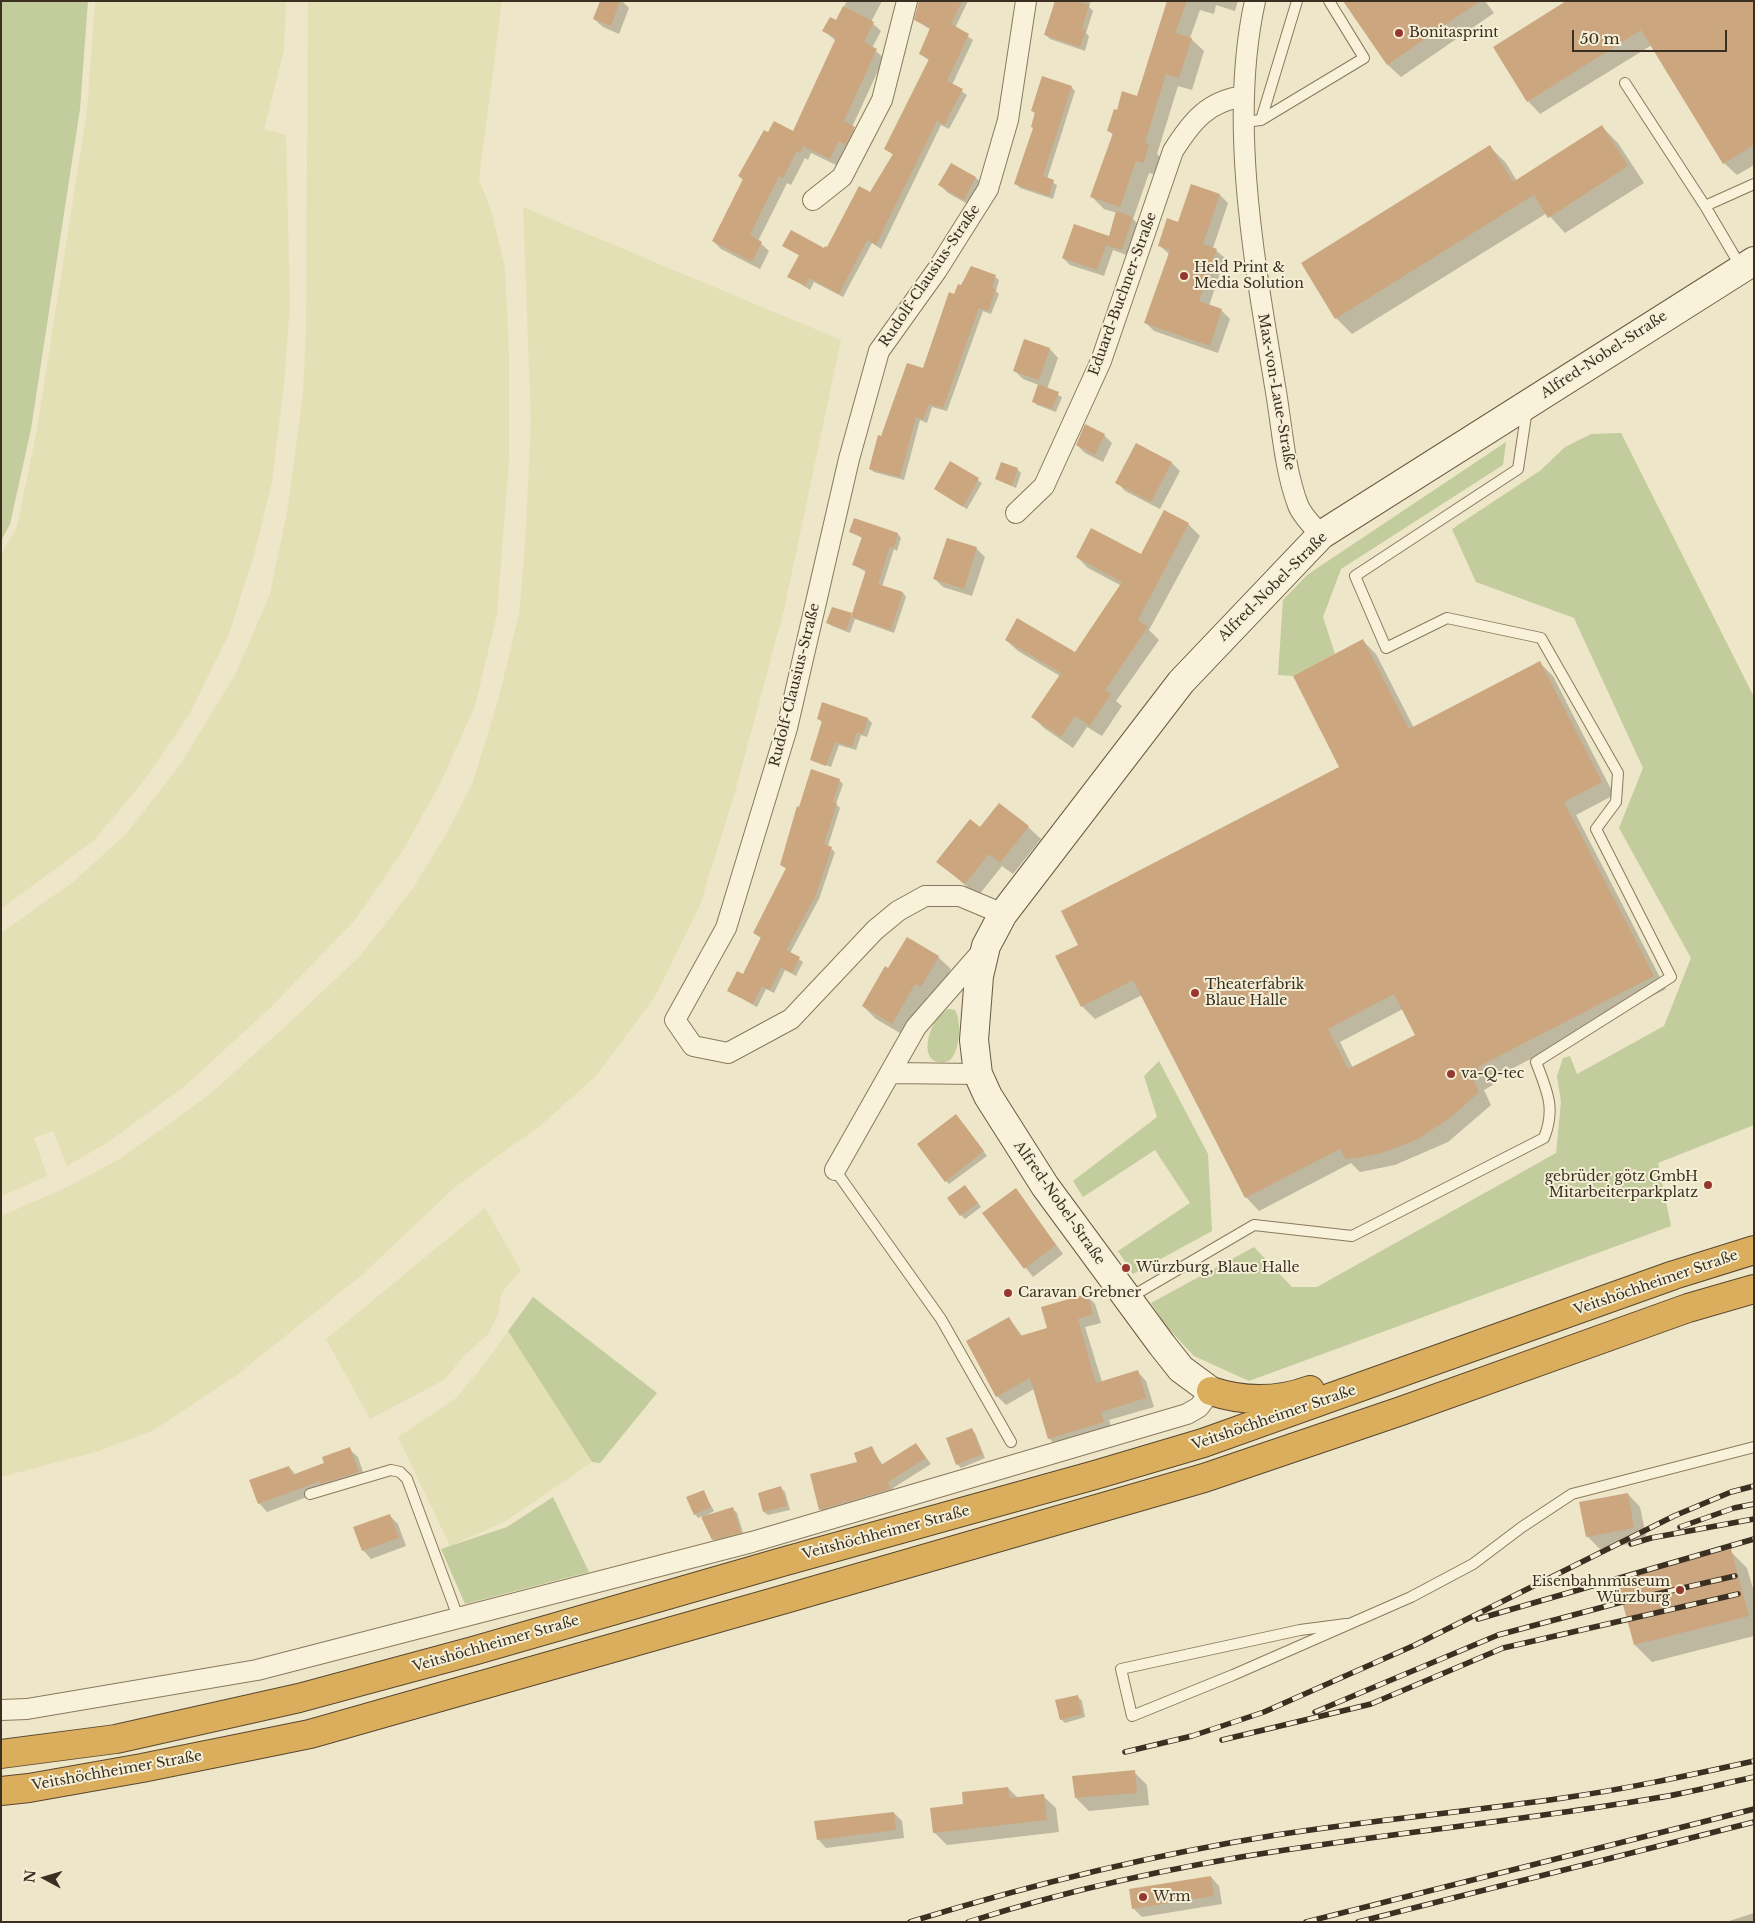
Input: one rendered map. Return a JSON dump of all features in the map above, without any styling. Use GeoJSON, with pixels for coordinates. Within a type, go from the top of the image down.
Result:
{"type":"FeatureCollection","features":[{"type":"Feature","properties":{"kind":"highway","name":"Veitshöchheimer Straße"},"geometry":{"type":"LineString","coordinates":[[1,1754],[116,1739],[298,1698],[464,1654],[1202,1443],[1384,1380],[1674,1275],[1754,1250]]}},
{"type":"Feature","properties":{"kind":"highway","name":"Veitshöchheimer Straße"},"geometry":{"type":"LineString","coordinates":[[1,1790],[29,1788],[142,1768],[310,1734],[1204,1478],[1402,1411],[1688,1308],[1754,1289]]}},
{"type":"Feature","properties":{"kind":"highway"},"geometry":{"type":"LineString","coordinates":[[1211,1391],[1240,1399],[1263,1400],[1292,1396],[1360,1371],[1384,1380]]}},
{"type":"Feature","properties":{"kind":"street"},"geometry":{"type":"LineString","coordinates":[[814,200],[842,177],[882,100],[907,1]]}},
{"type":"Feature","properties":{"kind":"street","name":"Rudolf-Clausius-Straße"},"geometry":{"type":"LineString","coordinates":[[1003,914],[960,896],[925,896],[898,911],[875,930],[791,1019],[728,1053],[693,1046],[675,1020],[726,928],[787,728],[849,458],[879,351],[937,270],[988,189],[1008,120],[1026,1]]}},
{"type":"Feature","properties":{"kind":"street","name":"Max-von-Laue-Straße"},"geometry":{"type":"LineString","coordinates":[[1254,1],[1248,32],[1244,96],[1252,121],[1246,177],[1262,308],[1289,470],[1298,507],[1321,536]]}},
{"type":"Feature","properties":{"kind":"street","name":"Eduard-Buchner-Straße"},"geometry":{"type":"LineString","coordinates":[[1016,513],[1044,486],[1101,361],[1173,151],[1189,126],[1201,115],[1218,102],[1244,96]]}},
{"type":"Feature","properties":{"kind":"street","name":"Alfred-Nobel-Straße"},"geometry":{"type":"LineString","coordinates":[[835,1170],[916,1027],[986,946],[1003,914],[1181,682],[1321,536],[1748,265]]}},
{"type":"Feature","properties":{"kind":"street","name":"Alfred-Nobel-Straße"},"geometry":{"type":"LineString","coordinates":[[986,946],[979,976],[974,1040],[978,1074],[988,1096],[1045,1186],[1127,1298],[1181,1369],[1211,1391]]}},
{"type":"Feature","properties":{"kind":"street"},"geometry":{"type":"LineString","coordinates":[[890,1073],[978,1074]]}},
{"type":"Feature","properties":{"kind":"street","name":"Veitshöchheimer Straße"},"geometry":{"type":"LineString","coordinates":[[1,1710],[27,1709],[257,1670],[752,1542],[1187,1414],[1199,1407],[1211,1391]]}},
{"type":"Feature","properties":{"kind":"lane"},"geometry":{"type":"LineString","coordinates":[[1252,121],[1297,1]]}},
{"type":"Feature","properties":{"kind":"lane"},"geometry":{"type":"LineString","coordinates":[[1252,121],[1364,58],[1329,1]]}},
{"type":"Feature","properties":{"kind":"lane"},"geometry":{"type":"LineString","coordinates":[[1625,83],[1705,206],[1748,265]]}},
{"type":"Feature","properties":{"kind":"lane"},"geometry":{"type":"LineString","coordinates":[[1705,206],[1754,184]]}},
{"type":"Feature","properties":{"kind":"lane"},"geometry":{"type":"LineString","coordinates":[[1127,1298],[1254,1226],[1352,1236],[1544,1138],[1550,1123],[1550,1100],[1536,1062],[1671,977],[1596,829],[1616,802],[1618,773],[1541,638],[1447,618],[1386,648],[1355,576],[1518,469],[1528,403]]}},
{"type":"Feature","properties":{"kind":"lane"},"geometry":{"type":"LineString","coordinates":[[835,1170],[942,1319],[1011,1442]]}},
{"type":"Feature","properties":{"kind":"lane"},"geometry":{"type":"LineString","coordinates":[[1346,1624],[1300,1630],[1121,1669],[1132,1716],[1233,1675],[1411,1597],[1473,1564],[1522,1527],[1572,1494],[1754,1446]]}},
{"type":"Feature","properties":{"kind":"lane"},"geometry":{"type":"LineString","coordinates":[[310,1494],[391,1470],[400,1472],[407,1479],[458,1617]]}},
{"type":"Feature","properties":{"kind":"shaded area"},"geometry":{"type":"Polygon","coordinates":[[[95,1],[286,1],[284,50],[264,129],[286,135],[290,305],[284,384],[272,482],[256,548],[229,634],[190,713],[144,781],[94,840],[1,909],[1,555],[17,527],[37,429],[87,111],[95,1]]]}},
{"type":"Feature","properties":{"kind":"shaded area"},"geometry":{"type":"Polygon","coordinates":[[[308,1],[502,1],[479,179],[492,214],[505,268],[509,353],[509,461],[497,614],[475,706],[441,782],[402,852],[355,920],[269,1009],[186,1085],[110,1141],[67,1166],[53,1131],[34,1138],[47,1176],[1,1196],[1,933],[73,882],[126,834],[180,765],[235,675],[270,594],[288,507],[303,393],[306,329],[308,1]]]}},
{"type":"Feature","properties":{"kind":"shaded area"},"geometry":{"type":"Polygon","coordinates":[[[523,207],[841,340],[784,610],[735,792],[700,905],[656,995],[596,1076],[541,1125],[456,1186],[363,1274],[234,1377],[154,1430],[99,1451],[1,1477],[1,1216],[63,1189],[120,1159],[209,1095],[289,1023],[360,956],[411,891],[447,833],[473,782],[499,697],[519,614],[525,545],[531,421],[523,207]]]}},
{"type":"Feature","properties":{"kind":"shaded area"},"geometry":{"type":"Polygon","coordinates":[[[485,1208],[521,1270],[502,1292],[498,1314],[488,1334],[462,1358],[444,1380],[370,1419],[326,1339],[485,1208]]]}},
{"type":"Feature","properties":{"kind":"shaded area"},"geometry":{"type":"Polygon","coordinates":[[[508,1331],[592,1462],[506,1521],[450,1546],[398,1437],[455,1399],[482,1367],[508,1331]]]}},
{"type":"Feature","properties":{"kind":"green space"},"geometry":{"type":"Polygon","coordinates":[[[1,1],[88,1],[80,109],[31,429],[10,524],[1,541],[1,1]]]}},
{"type":"Feature","properties":{"kind":"green space"},"geometry":{"type":"Polygon","coordinates":[[[1621,433],[1754,697],[1754,1125],[1658,1163],[1671,1226],[1249,1381],[1194,1356],[1166,1326],[1151,1303],[1254,1247],[1292,1287],[1317,1287],[1556,1153],[1561,1102],[1557,1076],[1563,1058],[1570,1056],[1577,1074],[1664,1026],[1691,958],[1619,828],[1643,768],[1574,618],[1476,582],[1452,529],[1541,470],[1565,447],[1591,434],[1621,433]]]}},
{"type":"Feature","properties":{"kind":"green space"},"geometry":{"type":"Polygon","coordinates":[[[1506,442],[1503,465],[1341,569],[1323,617],[1335,654],[1293,676],[1278,675],[1283,600],[1307,575],[1506,442]]]}},
{"type":"Feature","properties":{"kind":"green space"},"geometry":{"type":"Polygon","coordinates":[[[949,1009],[955,1010],[959,1021],[958,1044],[953,1057],[949,1061],[938,1062],[931,1058],[928,1051],[928,1042],[935,1022],[949,1009]]]}},
{"type":"Feature","properties":{"kind":"green space"},"geometry":{"type":"Polygon","coordinates":[[[1159,1061],[1208,1154],[1212,1231],[1133,1274],[1118,1251],[1190,1203],[1155,1150],[1083,1197],[1073,1181],[1157,1117],[1144,1076],[1159,1061]]]}},
{"type":"Feature","properties":{"kind":"green space"},"geometry":{"type":"Polygon","coordinates":[[[533,1297],[657,1393],[600,1463],[592,1462],[508,1331],[533,1297]]]}},
{"type":"Feature","properties":{"kind":"green space"},"geometry":{"type":"Polygon","coordinates":[[[553,1497],[589,1572],[465,1604],[441,1549],[507,1527],[553,1497]]]}},
{"type":"Feature","properties":{"kind":"building"},"geometry":{"type":"Polygon","coordinates":[[[600,1],[620,1],[611,26],[593,19],[600,1]]]}},
{"type":"Feature","properties":{"kind":"building"},"geometry":{"type":"Polygon","coordinates":[[[919,1],[962,1],[951,24],[969,34],[947,81],[963,89],[944,125],[937,121],[876,245],[867,240],[839,294],[809,278],[805,286],[787,277],[799,255],[782,246],[791,230],[824,248],[825,246],[827,247],[859,186],[870,192],[893,154],[884,149],[929,59],[919,54],[930,28],[914,20],[919,1]]]}},
{"type":"Feature","properties":{"kind":"building"},"geometry":{"type":"Polygon","coordinates":[[[1055,1],[1077,1],[1089,5],[1082,29],[1086,30],[1080,47],[1044,35],[1055,1]]]}},
{"type":"Feature","properties":{"kind":"building"},"geometry":{"type":"Polygon","coordinates":[[[1167,1],[1187,1],[1175,33],[1192,38],[1179,78],[1166,74],[1145,143],[1149,144],[1144,163],[1136,161],[1120,207],[1090,197],[1113,133],[1107,131],[1114,109],[1117,110],[1122,91],[1137,96],[1167,1]]]}},
{"type":"Feature","properties":{"kind":"building","name":"Bonitasprint"},"geometry":{"type":"Polygon","coordinates":[[[1343,1],[1480,1],[1387,65],[1343,1]]]}},
{"type":"Feature","properties":{"kind":"building"},"geometry":{"type":"Polygon","coordinates":[[[1566,1],[1754,1],[1754,145],[1723,164],[1641,30],[1527,102],[1493,47],[1566,1]]]}},
{"type":"Feature","properties":{"kind":"building"},"geometry":{"type":"Polygon","coordinates":[[[843,6],[874,22],[864,42],[877,49],[844,121],[855,127],[845,145],[839,141],[830,159],[803,146],[800,153],[797,151],[783,178],[779,176],[750,235],[762,242],[752,262],[712,241],[743,179],[738,176],[764,130],[768,132],[774,121],[793,131],[836,38],[822,31],[830,17],[836,20],[843,6]]]}},
{"type":"Feature","properties":{"kind":"building"},"geometry":{"type":"Polygon","coordinates":[[[1042,76],[1072,86],[1043,176],[1054,180],[1049,196],[1014,184],[1033,128],[1031,127],[1035,112],[1031,111],[1042,76]]]}},
{"type":"Feature","properties":{"kind":"building"},"geometry":{"type":"Polygon","coordinates":[[[1602,125],[1628,166],[1548,218],[1534,195],[1335,319],[1301,263],[1490,145],[1513,182],[1602,125]]]}},
{"type":"Feature","properties":{"kind":"building"},"geometry":{"type":"Polygon","coordinates":[[[951,163],[976,177],[964,200],[938,185],[951,163]]]}},
{"type":"Feature","properties":{"kind":"building","name":"Held Print & Media Solution"},"geometry":{"type":"Polygon","coordinates":[[[1191,184],[1220,194],[1203,244],[1217,249],[1199,301],[1222,309],[1210,346],[1144,323],[1170,250],[1158,246],[1167,218],[1178,222],[1191,184]]]}},
{"type":"Feature","properties":{"kind":"building"},"geometry":{"type":"Polygon","coordinates":[[[1116,211],[1133,217],[1122,250],[1106,245],[1097,270],[1062,258],[1074,224],[1109,236],[1116,211]]]}},
{"type":"Feature","properties":{"kind":"building"},"geometry":{"type":"Polygon","coordinates":[[[971,266],[996,275],[992,288],[996,289],[988,311],[979,308],[943,408],[929,404],[923,420],[916,417],[900,477],[869,469],[878,435],[881,436],[907,363],[923,368],[949,292],[954,294],[958,284],[961,285],[971,266]]]}},
{"type":"Feature","properties":{"kind":"building"},"geometry":{"type":"Polygon","coordinates":[[[1024,339],[1050,348],[1039,380],[1013,371],[1024,339]]]}},
{"type":"Feature","properties":{"kind":"building"},"geometry":{"type":"Polygon","coordinates":[[[1038,384],[1059,392],[1052,409],[1032,402],[1038,384]]]}},
{"type":"Feature","properties":{"kind":"building"},"geometry":{"type":"Polygon","coordinates":[[[1085,424],[1105,434],[1095,455],[1076,445],[1085,424]]]}},
{"type":"Feature","properties":{"kind":"building"},"geometry":{"type":"Polygon","coordinates":[[[1136,443],[1172,462],[1151,502],[1115,483],[1136,443]]]}},
{"type":"Feature","properties":{"kind":"building"},"geometry":{"type":"Polygon","coordinates":[[[950,461],[979,478],[963,507],[934,489],[950,461]]]}},
{"type":"Feature","properties":{"kind":"building"},"geometry":{"type":"Polygon","coordinates":[[[1001,462],[1018,468],[1012,486],[995,479],[1001,462]]]}},
{"type":"Feature","properties":{"kind":"building"},"geometry":{"type":"Polygon","coordinates":[[[1164,510],[1189,523],[1138,620],[1148,627],[1105,690],[1111,694],[1090,726],[1075,716],[1061,737],[1031,717],[1061,673],[1005,640],[1017,618],[1075,652],[1122,582],[1076,557],[1091,528],[1141,554],[1164,510]]]}},
{"type":"Feature","properties":{"kind":"building"},"geometry":{"type":"Polygon","coordinates":[[[854,518],[898,533],[894,548],[890,546],[878,584],[903,592],[891,630],[851,617],[866,570],[852,565],[862,537],[849,532],[854,518]]]}},
{"type":"Feature","properties":{"kind":"building"},"geometry":{"type":"Polygon","coordinates":[[[947,538],[977,547],[964,589],[933,579],[947,538]]]}},
{"type":"Feature","properties":{"kind":"building"},"geometry":{"type":"Polygon","coordinates":[[[832,607],[852,613],[846,630],[826,623],[832,607]]]}},
{"type":"Feature","properties":{"kind":"building"},"geometry":{"type":"Polygon","coordinates":[[[1363,639],[1409,729],[1540,661],[1602,782],[1564,802],[1654,976],[1478,1067],[1480,1072],[1472,1076],[1479,1092],[1450,1118],[1418,1139],[1382,1153],[1363,1157],[1346,1159],[1340,1149],[1245,1198],[1133,980],[1081,1007],[1055,956],[1078,945],[1061,911],[1339,767],[1293,676],[1363,639]],[[1394,994],[1328,1029],[1348,1069],[1415,1035],[1394,994]]]}},
{"type":"Feature","properties":{"kind":"building"},"geometry":{"type":"Polygon","coordinates":[[[822,702],[868,718],[863,734],[857,732],[852,747],[835,742],[826,766],[810,760],[822,721],[817,719],[822,702]]]}},
{"type":"Feature","properties":{"kind":"building"},"geometry":{"type":"Polygon","coordinates":[[[811,769],[840,779],[833,802],[837,803],[824,844],[832,847],[816,895],[786,950],[800,957],[792,973],[781,967],[770,990],[762,986],[753,1004],[727,991],[737,971],[743,974],[761,937],[753,933],[786,868],[780,865],[797,806],[799,807],[811,769]]]}},
{"type":"Feature","properties":{"kind":"building"},"geometry":{"type":"Polygon","coordinates":[[[999,803],[1029,826],[1000,863],[989,854],[965,884],[936,862],[970,819],[980,827],[999,803]]]}},
{"type":"Feature","properties":{"kind":"building"},"geometry":{"type":"Polygon","coordinates":[[[907,937],[939,956],[921,987],[915,984],[892,1024],[862,1006],[885,966],[888,968],[907,937]]]}},
{"type":"Feature","properties":{"kind":"building"},"geometry":{"type":"Polygon","coordinates":[[[956,1114],[984,1151],[945,1182],[917,1144],[956,1114]]]}},
{"type":"Feature","properties":{"kind":"building"},"geometry":{"type":"Polygon","coordinates":[[[965,1185],[978,1203],[960,1216],[947,1198],[965,1185]]]}},
{"type":"Feature","properties":{"kind":"building"},"geometry":{"type":"Polygon","coordinates":[[[1016,1188],[1056,1245],[1024,1269],[982,1213],[1016,1188]]]}},
{"type":"Feature","properties":{"kind":"building"},"geometry":{"type":"Polygon","coordinates":[[[1087,1294],[1093,1314],[1078,1319],[1096,1383],[1138,1370],[1146,1398],[1101,1412],[1104,1422],[1048,1439],[1030,1378],[996,1397],[966,1341],[1009,1317],[1020,1336],[1047,1328],[1041,1307],[1087,1294]]]}},
{"type":"Feature","properties":{"kind":"building"},"geometry":{"type":"Polygon","coordinates":[[[972,1428],[982,1454],[956,1465],[946,1438],[972,1428]]]}},
{"type":"Feature","properties":{"kind":"building"},"geometry":{"type":"Polygon","coordinates":[[[916,1443],[926,1458],[888,1482],[890,1489],[819,1510],[810,1474],[857,1462],[854,1453],[872,1446],[881,1465],[916,1443]]]}},
{"type":"Feature","properties":{"kind":"building"},"geometry":{"type":"Polygon","coordinates":[[[350,1447],[359,1472],[320,1484],[320,1481],[258,1504],[249,1480],[289,1466],[292,1475],[324,1463],[322,1457],[350,1447]]]}},
{"type":"Feature","properties":{"kind":"building"},"geometry":{"type":"Polygon","coordinates":[[[781,1486],[787,1506],[763,1512],[758,1493],[781,1486]]]}},
{"type":"Feature","properties":{"kind":"building"},"geometry":{"type":"Polygon","coordinates":[[[704,1490],[711,1507],[694,1515],[686,1497],[704,1490]]]}},
{"type":"Feature","properties":{"kind":"building"},"geometry":{"type":"Polygon","coordinates":[[[1628,1493],[1634,1528],[1586,1537],[1579,1502],[1628,1493]]]}},
{"type":"Feature","properties":{"kind":"building"},"geometry":{"type":"Polygon","coordinates":[[[733,1507],[741,1533],[712,1540],[701,1517],[733,1507]]]}},
{"type":"Feature","properties":{"kind":"building"},"geometry":{"type":"Polygon","coordinates":[[[390,1514],[399,1538],[362,1551],[353,1527],[390,1514]]]}},
{"type":"Feature","properties":{"kind":"building","name":"Eisenbahnmuseum Würzburg"},"geometry":{"type":"Polygon","coordinates":[[[1731,1549],[1749,1616],[1634,1645],[1616,1579],[1731,1549]]]}},
{"type":"Feature","properties":{"kind":"building"},"geometry":{"type":"Polygon","coordinates":[[[1078,1695],[1082,1714],[1060,1720],[1055,1700],[1078,1695]]]}},
{"type":"Feature","properties":{"kind":"building"},"geometry":{"type":"Polygon","coordinates":[[[1135,1770],[1137,1793],[1075,1798],[1072,1776],[1135,1770]]]}},
{"type":"Feature","properties":{"kind":"building"},"geometry":{"type":"Polygon","coordinates":[[[1008,1787],[1010,1798],[1044,1794],[1047,1820],[933,1833],[930,1808],[963,1804],[962,1792],[1008,1787]]]}},
{"type":"Feature","properties":{"kind":"building"},"geometry":{"type":"Polygon","coordinates":[[[894,1812],[896,1830],[817,1840],[814,1821],[894,1812]]]}},
{"type":"Feature","properties":{"kind":"building"},"geometry":{"type":"Polygon","coordinates":[[[1211,1876],[1214,1896],[1132,1909],[1129,1889],[1211,1876]]]}},
{"type":"Feature","properties":{"kind":"railway"},"geometry":{"type":"LineString","coordinates":[[1125,1752],[1192,1736],[1264,1712],[1415,1645],[1674,1516],[1731,1492],[1754,1486]]}},
{"type":"Feature","properties":{"kind":"railway"},"geometry":{"type":"LineString","coordinates":[[1680,1527],[1734,1508],[1754,1504]]}},
{"type":"Feature","properties":{"kind":"railway"},"geometry":{"type":"LineString","coordinates":[[1631,1544],[1651,1538],[1754,1519]]}},
{"type":"Feature","properties":{"kind":"railway"},"geometry":{"type":"LineString","coordinates":[[1478,1619],[1754,1539]]}},
{"type":"Feature","properties":{"kind":"railway"},"geometry":{"type":"LineString","coordinates":[[1315,1712],[1498,1635],[1622,1602],[1735,1576]]}},
{"type":"Feature","properties":{"kind":"railway"},"geometry":{"type":"LineString","coordinates":[[1222,1740],[1371,1704],[1503,1648],[1738,1594]]}},
{"type":"Feature","properties":{"kind":"railway"},"geometry":{"type":"LineString","coordinates":[[910,1922],[1045,1883],[1230,1843],[1383,1820],[1587,1794],[1754,1761]]}},
{"type":"Feature","properties":{"kind":"railway"},"geometry":{"type":"LineString","coordinates":[[968,1922],[1085,1889],[1205,1863],[1331,1843],[1517,1819],[1681,1794],[1754,1777]]}},
{"type":"Feature","properties":{"kind":"railway"},"geometry":{"type":"LineString","coordinates":[[1306,1922],[1754,1809]]}},
{"type":"Feature","properties":{"kind":"railway"},"geometry":{"type":"LineString","coordinates":[[1358,1922],[1754,1822]]}},
{"type":"Feature","properties":{"kind":"place","name":"Bonitasprint"},"geometry":{"type":"Point","coordinates":[1399,33]}},
{"type":"Feature","properties":{"kind":"place","name":"Held Print & Media Solution"},"geometry":{"type":"Point","coordinates":[1184,276]}},
{"type":"Feature","properties":{"kind":"place","name":"Theaterfabrik Blaue Halle"},"geometry":{"type":"Point","coordinates":[1195,993]}},
{"type":"Feature","properties":{"kind":"place","name":"va-Q-tec"},"geometry":{"type":"Point","coordinates":[1451,1074]}},
{"type":"Feature","properties":{"kind":"place","name":"gebrüder götz GmbH Mitarbeiterparkplatz"},"geometry":{"type":"Point","coordinates":[1708,1185]}},
{"type":"Feature","properties":{"kind":"place","name":"Würzburg, Blaue Halle"},"geometry":{"type":"Point","coordinates":[1126,1268]}},
{"type":"Feature","properties":{"kind":"place","name":"Caravan Grebner"},"geometry":{"type":"Point","coordinates":[1008,1293]}},
{"type":"Feature","properties":{"kind":"place","name":"Eisenbahnmuseum Würzburg"},"geometry":{"type":"Point","coordinates":[1680,1590]}},
{"type":"Feature","properties":{"kind":"place","name":"Wrm"},"geometry":{"type":"Point","coordinates":[1143,1897]}}]}
